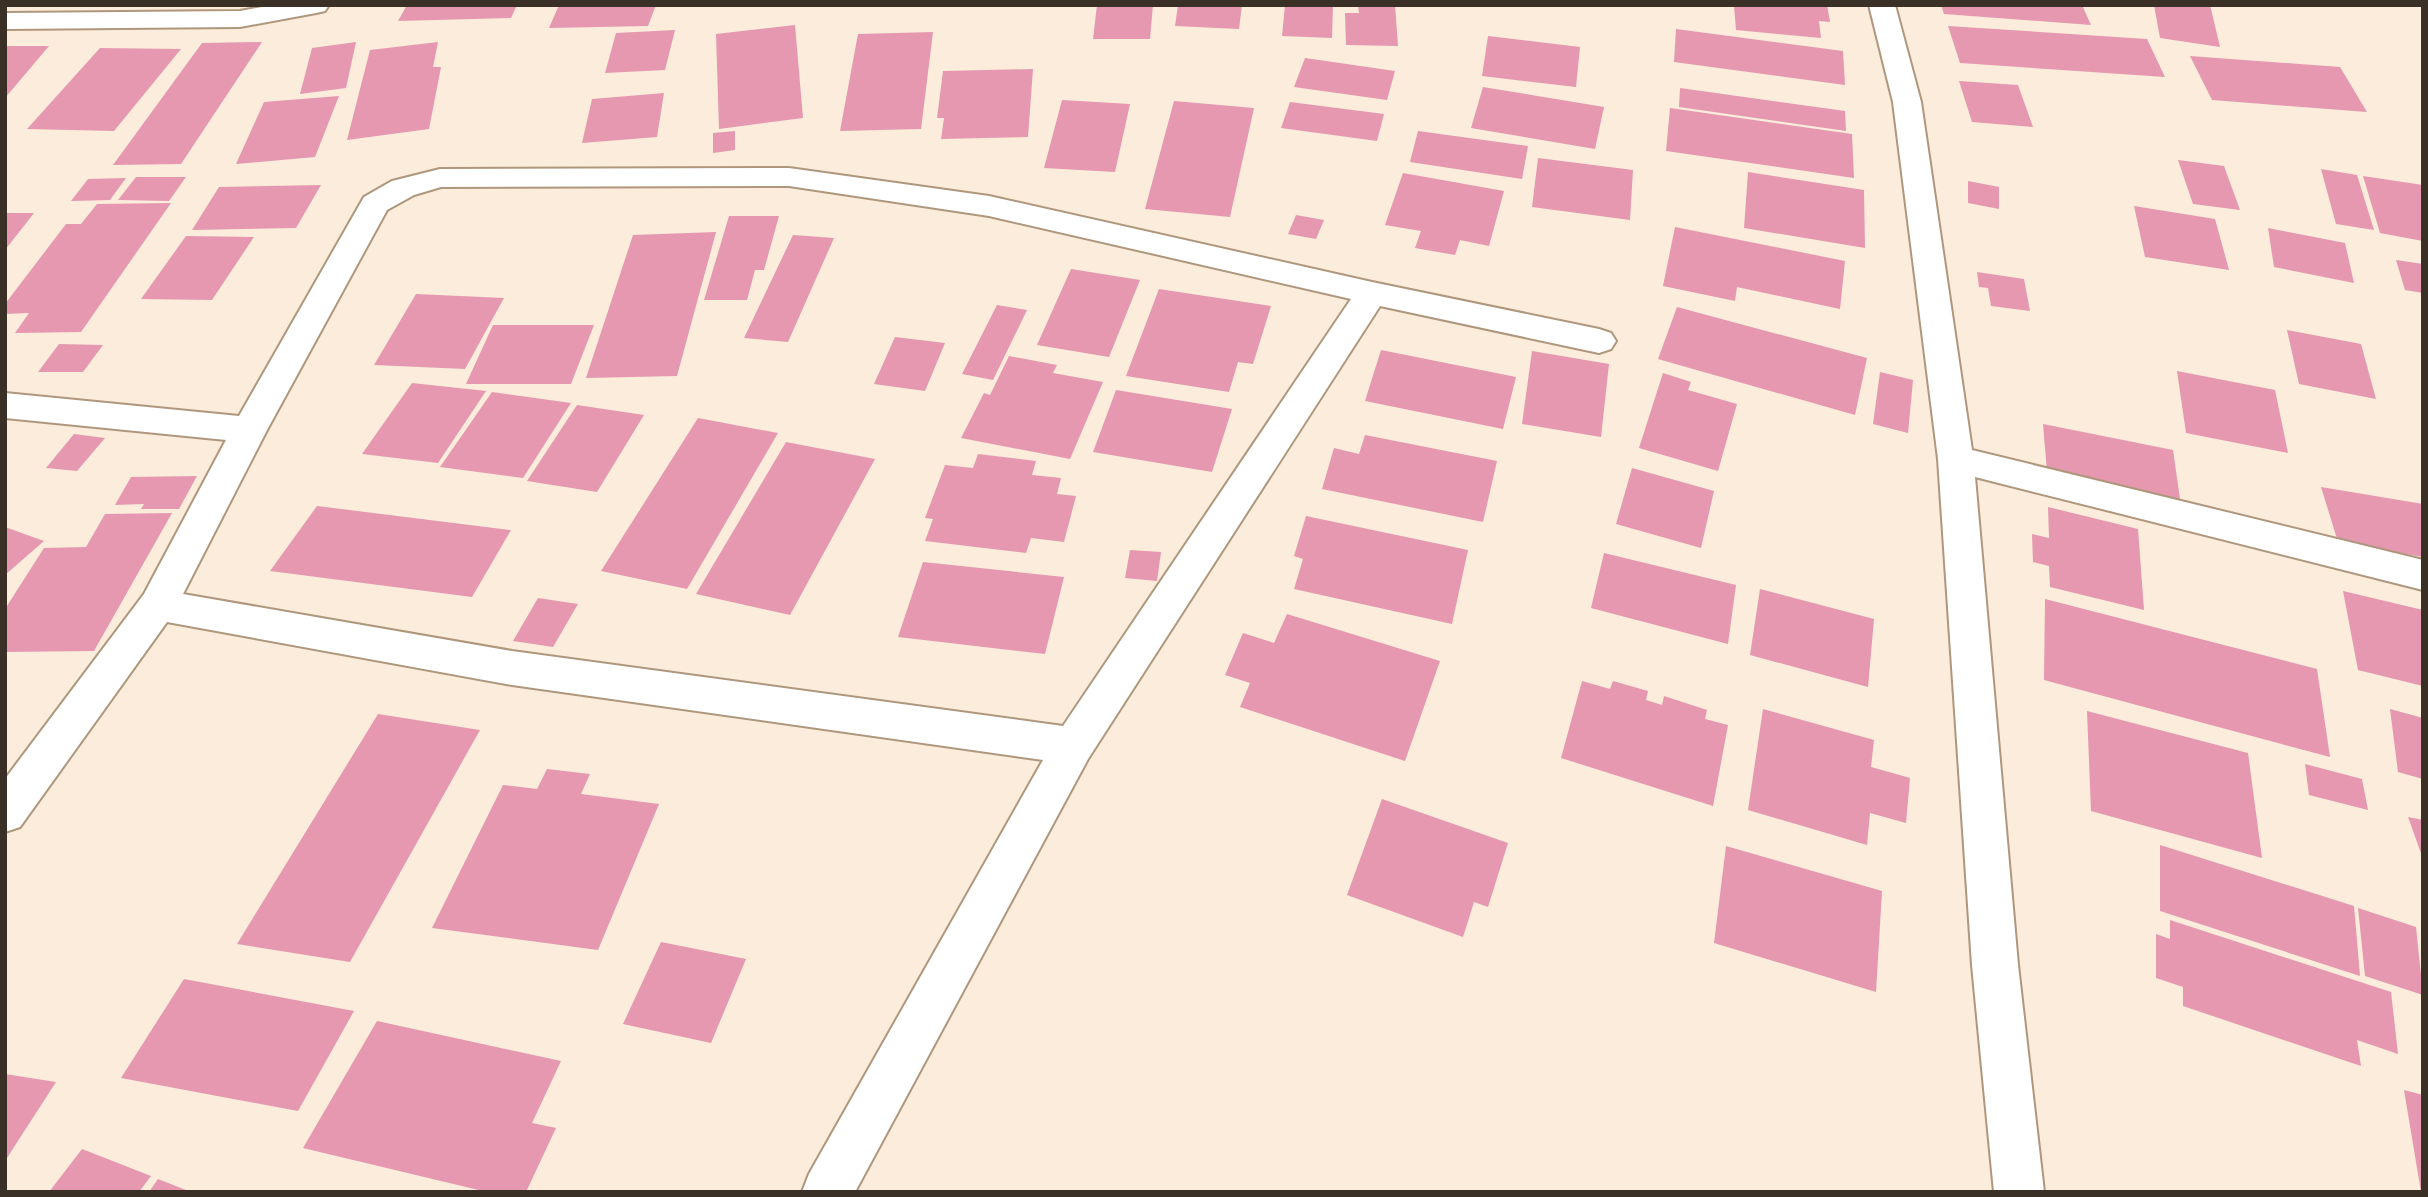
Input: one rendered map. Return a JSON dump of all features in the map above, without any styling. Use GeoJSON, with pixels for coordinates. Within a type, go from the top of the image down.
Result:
{"type":"FeatureCollection","features":[{"type":"Feature","properties":{"kind":"street"},"geometry":{"type":"LineString","coordinates":[[5,22],[240,19],[316,5]]}},
{"type":"Feature","properties":{"kind":"street"},"geometry":{"type":"LineString","coordinates":[[1882,5],[1907,102],[1956,459],[1995,965],[2019,1192]]}},
{"type":"Feature","properties":{"kind":"street"},"geometry":{"type":"LineString","coordinates":[[5,813],[158,606],[249,430],[375,204],[403,188],[440,178],[789,177],[989,206],[1371,293],[1599,341]]}},
{"type":"Feature","properties":{"kind":"street"},"geometry":{"type":"LineString","coordinates":[[827,1192],[1073,746],[1371,293]]}},
{"type":"Feature","properties":{"kind":"street"},"geometry":{"type":"LineString","coordinates":[[5,405],[249,430]]}},
{"type":"Feature","properties":{"kind":"street"},"geometry":{"type":"LineString","coordinates":[[1956,459],[2423,575]]}},
{"type":"Feature","properties":{"kind":"street"},"geometry":{"type":"LineString","coordinates":[[158,606],[512,668],[1073,746]]}},
{"type":"Feature","properties":{"kind":"building"},"geometry":{"type":"Polygon","coordinates":[[[407,5],[517,5],[511,18],[398,21],[407,5]]]}},
{"type":"Feature","properties":{"kind":"building"},"geometry":{"type":"Polygon","coordinates":[[[559,5],[656,5],[648,26],[549,28],[559,5]]]}},
{"type":"Feature","properties":{"kind":"building"},"geometry":{"type":"Polygon","coordinates":[[[1097,5],[1153,5],[1150,39],[1093,39],[1097,5]]]}},
{"type":"Feature","properties":{"kind":"building"},"geometry":{"type":"Polygon","coordinates":[[[1178,5],[1242,5],[1239,29],[1175,26],[1178,5]]]}},
{"type":"Feature","properties":{"kind":"building"},"geometry":{"type":"Polygon","coordinates":[[[1285,5],[1333,5],[1332,38],[1282,36],[1285,5]]]}},
{"type":"Feature","properties":{"kind":"building"},"geometry":{"type":"Polygon","coordinates":[[[1358,5],[1395,5],[1398,46],[1346,45],[1345,13],[1359,13],[1358,5]]]}},
{"type":"Feature","properties":{"kind":"building"},"geometry":{"type":"Polygon","coordinates":[[[1734,5],[1827,5],[1830,22],[1819,21],[1821,38],[1736,30],[1734,5]]]}},
{"type":"Feature","properties":{"kind":"building"},"geometry":{"type":"Polygon","coordinates":[[[1941,5],[2082,5],[2091,25],[1944,14],[1941,5]]]}},
{"type":"Feature","properties":{"kind":"building"},"geometry":{"type":"Polygon","coordinates":[[[2154,5],[2210,5],[2220,47],[2160,38],[2154,5]]]}},
{"type":"Feature","properties":{"kind":"building"},"geometry":{"type":"Polygon","coordinates":[[[795,25],[803,118],[719,129],[716,34],[795,25]]]}},
{"type":"Feature","properties":{"kind":"building"},"geometry":{"type":"Polygon","coordinates":[[[1948,26],[2147,39],[2165,77],[1960,63],[1948,26]]]}},
{"type":"Feature","properties":{"kind":"building"},"geometry":{"type":"Polygon","coordinates":[[[1676,29],[1843,51],[1845,85],[1674,62],[1676,29]]]}},
{"type":"Feature","properties":{"kind":"building"},"geometry":{"type":"Polygon","coordinates":[[[675,30],[665,70],[605,73],[616,33],[675,30]]]}},
{"type":"Feature","properties":{"kind":"building"},"geometry":{"type":"Polygon","coordinates":[[[933,32],[921,129],[840,131],[858,34],[933,32]]]}},
{"type":"Feature","properties":{"kind":"building"},"geometry":{"type":"Polygon","coordinates":[[[1488,36],[1580,47],[1576,87],[1482,76],[1488,36]]]}},
{"type":"Feature","properties":{"kind":"building"},"geometry":{"type":"Polygon","coordinates":[[[262,42],[181,164],[113,165],[202,43],[262,42]]]}},
{"type":"Feature","properties":{"kind":"building"},"geometry":{"type":"Polygon","coordinates":[[[356,42],[346,88],[300,94],[312,48],[356,42]]]}},
{"type":"Feature","properties":{"kind":"building"},"geometry":{"type":"Polygon","coordinates":[[[438,42],[433,67],[441,67],[429,129],[347,140],[370,50],[438,42]]]}},
{"type":"Feature","properties":{"kind":"building"},"geometry":{"type":"Polygon","coordinates":[[[5,46],[49,46],[5,98],[5,46]]]}},
{"type":"Feature","properties":{"kind":"building"},"geometry":{"type":"Polygon","coordinates":[[[100,48],[181,49],[114,131],[27,129],[100,48]]]}},
{"type":"Feature","properties":{"kind":"building"},"geometry":{"type":"Polygon","coordinates":[[[2190,56],[2340,67],[2367,112],[2212,100],[2190,56]]]}},
{"type":"Feature","properties":{"kind":"building"},"geometry":{"type":"Polygon","coordinates":[[[1305,58],[1395,71],[1387,100],[1294,87],[1305,58]]]}},
{"type":"Feature","properties":{"kind":"building"},"geometry":{"type":"Polygon","coordinates":[[[1033,69],[1028,137],[941,139],[944,118],[937,118],[943,71],[1033,69]]]}},
{"type":"Feature","properties":{"kind":"building"},"geometry":{"type":"Polygon","coordinates":[[[1959,81],[2018,85],[2033,127],[1972,122],[1959,81]]]}},
{"type":"Feature","properties":{"kind":"building"},"geometry":{"type":"Polygon","coordinates":[[[1483,87],[1604,107],[1595,149],[1471,128],[1483,87]]]}},
{"type":"Feature","properties":{"kind":"building"},"geometry":{"type":"Polygon","coordinates":[[[1680,88],[1845,111],[1846,131],[1679,107],[1680,88]]]}},
{"type":"Feature","properties":{"kind":"building"},"geometry":{"type":"Polygon","coordinates":[[[664,93],[657,137],[582,143],[592,99],[664,93]]]}},
{"type":"Feature","properties":{"kind":"building"},"geometry":{"type":"Polygon","coordinates":[[[339,96],[315,157],[236,164],[264,102],[339,96]]]}},
{"type":"Feature","properties":{"kind":"building"},"geometry":{"type":"Polygon","coordinates":[[[1062,100],[1130,104],[1115,172],[1044,168],[1062,100]]]}},
{"type":"Feature","properties":{"kind":"building"},"geometry":{"type":"Polygon","coordinates":[[[1174,101],[1254,108],[1230,217],[1145,209],[1174,101]]]}},
{"type":"Feature","properties":{"kind":"building"},"geometry":{"type":"Polygon","coordinates":[[[1290,102],[1384,114],[1377,141],[1281,128],[1290,102]]]}},
{"type":"Feature","properties":{"kind":"building"},"geometry":{"type":"Polygon","coordinates":[[[1670,108],[1852,134],[1854,178],[1666,151],[1670,108]]]}},
{"type":"Feature","properties":{"kind":"building"},"geometry":{"type":"Polygon","coordinates":[[[735,131],[735,150],[713,153],[713,133],[735,131]]]}},
{"type":"Feature","properties":{"kind":"building"},"geometry":{"type":"Polygon","coordinates":[[[1418,131],[1528,146],[1522,179],[1410,162],[1418,131]]]}},
{"type":"Feature","properties":{"kind":"building"},"geometry":{"type":"Polygon","coordinates":[[[1538,158],[1633,170],[1630,220],[1532,207],[1538,158]]]}},
{"type":"Feature","properties":{"kind":"building"},"geometry":{"type":"Polygon","coordinates":[[[2178,160],[2224,166],[2240,210],[2193,204],[2178,160]]]}},
{"type":"Feature","properties":{"kind":"building"},"geometry":{"type":"Polygon","coordinates":[[[2321,169],[2357,175],[2374,230],[2336,224],[2321,169]]]}},
{"type":"Feature","properties":{"kind":"building"},"geometry":{"type":"Polygon","coordinates":[[[1748,172],[1864,190],[1865,248],[1744,228],[1748,172]]]}},
{"type":"Feature","properties":{"kind":"building"},"geometry":{"type":"Polygon","coordinates":[[[1403,173],[1504,191],[1489,246],[1460,240],[1455,255],[1415,248],[1421,231],[1385,225],[1403,173]]]}},
{"type":"Feature","properties":{"kind":"building"},"geometry":{"type":"Polygon","coordinates":[[[2363,176],[2423,185],[2423,241],[2380,233],[2363,176]]]}},
{"type":"Feature","properties":{"kind":"building"},"geometry":{"type":"Polygon","coordinates":[[[136,177],[186,177],[169,201],[118,200],[136,177]]]}},
{"type":"Feature","properties":{"kind":"building"},"geometry":{"type":"Polygon","coordinates":[[[126,178],[110,200],[71,201],[88,179],[126,178]]]}},
{"type":"Feature","properties":{"kind":"building"},"geometry":{"type":"Polygon","coordinates":[[[1968,181],[1999,187],[1999,209],[1968,203],[1968,181]]]}},
{"type":"Feature","properties":{"kind":"building"},"geometry":{"type":"Polygon","coordinates":[[[321,185],[296,228],[192,230],[219,187],[321,185]]]}},
{"type":"Feature","properties":{"kind":"building"},"geometry":{"type":"Polygon","coordinates":[[[171,203],[81,332],[15,333],[29,313],[5,314],[5,304],[66,224],[81,224],[97,204],[171,203]]]}},
{"type":"Feature","properties":{"kind":"building"},"geometry":{"type":"Polygon","coordinates":[[[2134,206],[2215,219],[2229,270],[2145,257],[2134,206]]]}},
{"type":"Feature","properties":{"kind":"building"},"geometry":{"type":"Polygon","coordinates":[[[5,213],[34,213],[5,250],[5,213]]]}},
{"type":"Feature","properties":{"kind":"building"},"geometry":{"type":"Polygon","coordinates":[[[1296,215],[1324,220],[1316,239],[1288,234],[1296,215]]]}},
{"type":"Feature","properties":{"kind":"building"},"geometry":{"type":"Polygon","coordinates":[[[729,216],[779,216],[764,270],[755,270],[747,300],[704,300],[729,216]]]}},
{"type":"Feature","properties":{"kind":"building"},"geometry":{"type":"Polygon","coordinates":[[[1675,227],[1845,261],[1840,309],[1737,287],[1735,301],[1663,286],[1675,227]]]}},
{"type":"Feature","properties":{"kind":"building"},"geometry":{"type":"Polygon","coordinates":[[[2268,228],[2345,243],[2354,283],[2274,267],[2268,228]]]}},
{"type":"Feature","properties":{"kind":"building"},"geometry":{"type":"Polygon","coordinates":[[[716,232],[677,376],[586,378],[633,235],[716,232]]]}},
{"type":"Feature","properties":{"kind":"building"},"geometry":{"type":"Polygon","coordinates":[[[793,235],[834,238],[788,342],[744,338],[793,235]]]}},
{"type":"Feature","properties":{"kind":"building"},"geometry":{"type":"Polygon","coordinates":[[[186,236],[254,237],[212,300],[141,299],[186,236]]]}},
{"type":"Feature","properties":{"kind":"building"},"geometry":{"type":"Polygon","coordinates":[[[2396,260],[2423,264],[2423,293],[2405,290],[2396,260]]]}},
{"type":"Feature","properties":{"kind":"building"},"geometry":{"type":"Polygon","coordinates":[[[1071,269],[1140,280],[1109,357],[1037,345],[1071,269]]]}},
{"type":"Feature","properties":{"kind":"building"},"geometry":{"type":"Polygon","coordinates":[[[1977,272],[2024,279],[2030,311],[1991,306],[1988,288],[1979,287],[1977,272]]]}},
{"type":"Feature","properties":{"kind":"building"},"geometry":{"type":"Polygon","coordinates":[[[1159,289],[1271,306],[1253,364],[1238,362],[1229,392],[1126,376],[1159,289]]]}},
{"type":"Feature","properties":{"kind":"building"},"geometry":{"type":"Polygon","coordinates":[[[416,294],[504,298],[465,369],[374,365],[416,294]]]}},
{"type":"Feature","properties":{"kind":"building"},"geometry":{"type":"Polygon","coordinates":[[[997,305],[1027,310],[993,380],[962,374],[997,305]]]}},
{"type":"Feature","properties":{"kind":"building"},"geometry":{"type":"Polygon","coordinates":[[[1677,307],[1867,358],[1855,415],[1658,359],[1677,307]]]}},
{"type":"Feature","properties":{"kind":"building"},"geometry":{"type":"Polygon","coordinates":[[[493,325],[594,325],[571,384],[466,384],[493,325]]]}},
{"type":"Feature","properties":{"kind":"building"},"geometry":{"type":"Polygon","coordinates":[[[2287,330],[2361,344],[2376,399],[2299,384],[2287,330]]]}},
{"type":"Feature","properties":{"kind":"building"},"geometry":{"type":"Polygon","coordinates":[[[895,337],[945,343],[925,391],[874,384],[895,337]]]}},
{"type":"Feature","properties":{"kind":"building"},"geometry":{"type":"Polygon","coordinates":[[[59,344],[103,345],[83,372],[38,372],[59,344]]]}},
{"type":"Feature","properties":{"kind":"building"},"geometry":{"type":"Polygon","coordinates":[[[1381,350],[1516,377],[1503,429],[1365,401],[1381,350]]]}},
{"type":"Feature","properties":{"kind":"building"},"geometry":{"type":"Polygon","coordinates":[[[1532,351],[1609,364],[1601,437],[1522,424],[1532,351]]]}},
{"type":"Feature","properties":{"kind":"building"},"geometry":{"type":"Polygon","coordinates":[[[1009,356],[1057,365],[1053,373],[1103,382],[1070,459],[961,438],[984,393],[990,395],[1009,356]]]}},
{"type":"Feature","properties":{"kind":"building"},"geometry":{"type":"Polygon","coordinates":[[[2177,371],[2275,390],[2288,453],[2186,433],[2177,371]]]}},
{"type":"Feature","properties":{"kind":"building"},"geometry":{"type":"Polygon","coordinates":[[[1880,372],[1913,380],[1908,433],[1873,424],[1880,372]]]}},
{"type":"Feature","properties":{"kind":"building"},"geometry":{"type":"Polygon","coordinates":[[[1663,373],[1691,382],[1688,390],[1737,404],[1718,471],[1639,448],[1663,373]]]}},
{"type":"Feature","properties":{"kind":"building"},"geometry":{"type":"Polygon","coordinates":[[[412,383],[486,391],[438,463],[362,454],[412,383]]]}},
{"type":"Feature","properties":{"kind":"building"},"geometry":{"type":"Polygon","coordinates":[[[1116,390],[1232,409],[1212,472],[1093,452],[1116,390]]]}},
{"type":"Feature","properties":{"kind":"building"},"geometry":{"type":"Polygon","coordinates":[[[492,392],[571,403],[523,478],[440,467],[492,392]]]}},
{"type":"Feature","properties":{"kind":"building"},"geometry":{"type":"Polygon","coordinates":[[[577,405],[644,415],[597,492],[527,481],[577,405]]]}},
{"type":"Feature","properties":{"kind":"building"},"geometry":{"type":"Polygon","coordinates":[[[698,418],[778,433],[687,589],[601,571],[698,418]]]}},
{"type":"Feature","properties":{"kind":"building"},"geometry":{"type":"Polygon","coordinates":[[[2043,424],[2173,450],[2180,499],[2047,472],[2043,424]]]}},
{"type":"Feature","properties":{"kind":"building"},"geometry":{"type":"Polygon","coordinates":[[[74,434],[105,438],[77,471],[46,468],[74,434]]]}},
{"type":"Feature","properties":{"kind":"building"},"geometry":{"type":"Polygon","coordinates":[[[1365,435],[1497,461],[1483,522],[1322,489],[1334,448],[1359,454],[1365,435]]]}},
{"type":"Feature","properties":{"kind":"building"},"geometry":{"type":"Polygon","coordinates":[[[786,442],[875,459],[790,615],[696,594],[786,442]]]}},
{"type":"Feature","properties":{"kind":"building"},"geometry":{"type":"Polygon","coordinates":[[[978,454],[1036,461],[1032,475],[1061,478],[1057,494],[1076,496],[1064,542],[1031,538],[1026,553],[925,541],[933,519],[925,518],[945,465],[973,468],[978,454]]]}},
{"type":"Feature","properties":{"kind":"building"},"geometry":{"type":"Polygon","coordinates":[[[1632,468],[1714,491],[1701,548],[1616,524],[1632,468]]]}},
{"type":"Feature","properties":{"kind":"building"},"geometry":{"type":"Polygon","coordinates":[[[197,476],[179,509],[141,509],[144,504],[115,505],[131,477],[197,476]]]}},
{"type":"Feature","properties":{"kind":"building"},"geometry":{"type":"Polygon","coordinates":[[[2321,487],[2423,504],[2423,557],[2338,542],[2321,487]]]}},
{"type":"Feature","properties":{"kind":"building"},"geometry":{"type":"Polygon","coordinates":[[[317,506],[511,530],[472,597],[270,571],[317,506]]]}},
{"type":"Feature","properties":{"kind":"building"},"geometry":{"type":"Polygon","coordinates":[[[2048,507],[2138,529],[2144,610],[2050,587],[2049,566],[2033,562],[2032,534],[2049,538],[2048,507]]]}},
{"type":"Feature","properties":{"kind":"building"},"geometry":{"type":"Polygon","coordinates":[[[172,513],[94,651],[5,652],[5,609],[44,548],[86,547],[105,514],[172,513]]]}},
{"type":"Feature","properties":{"kind":"building"},"geometry":{"type":"Polygon","coordinates":[[[1306,516],[1468,550],[1452,624],[1294,589],[1303,559],[1294,556],[1306,516]]]}},
{"type":"Feature","properties":{"kind":"building"},"geometry":{"type":"Polygon","coordinates":[[[5,527],[44,541],[5,575],[5,527]]]}},
{"type":"Feature","properties":{"kind":"building"},"geometry":{"type":"Polygon","coordinates":[[[1130,550],[1161,552],[1157,581],[1125,578],[1130,550]]]}},
{"type":"Feature","properties":{"kind":"building"},"geometry":{"type":"Polygon","coordinates":[[[1604,553],[1736,585],[1728,644],[1591,608],[1604,553]]]}},
{"type":"Feature","properties":{"kind":"building"},"geometry":{"type":"Polygon","coordinates":[[[923,562],[1064,577],[1045,654],[898,637],[923,562]]]}},
{"type":"Feature","properties":{"kind":"building"},"geometry":{"type":"Polygon","coordinates":[[[1760,589],[1874,619],[1868,687],[1750,655],[1760,589]]]}},
{"type":"Feature","properties":{"kind":"building"},"geometry":{"type":"Polygon","coordinates":[[[2343,591],[2423,610],[2423,686],[2358,670],[2343,591]]]}},
{"type":"Feature","properties":{"kind":"building"},"geometry":{"type":"Polygon","coordinates":[[[538,598],[578,604],[553,647],[513,641],[538,598]]]}},
{"type":"Feature","properties":{"kind":"building"},"geometry":{"type":"Polygon","coordinates":[[[2045,599],[2317,669],[2330,757],[2044,680],[2045,599]]]}},
{"type":"Feature","properties":{"kind":"building"},"geometry":{"type":"Polygon","coordinates":[[[1287,614],[1440,661],[1405,761],[1240,707],[1250,683],[1225,675],[1243,633],[1274,643],[1287,614]]]}},
{"type":"Feature","properties":{"kind":"building"},"geometry":{"type":"Polygon","coordinates":[[[1582,681],[1610,689],[1613,681],[1648,691],[1646,700],[1662,705],[1664,696],[1707,710],[1705,719],[1728,725],[1713,806],[1561,758],[1582,681]]]}},
{"type":"Feature","properties":{"kind":"building"},"geometry":{"type":"Polygon","coordinates":[[[1763,709],[1874,740],[1871,767],[1910,778],[1906,823],[1870,813],[1867,845],[1748,810],[1763,709]]]}},
{"type":"Feature","properties":{"kind":"building"},"geometry":{"type":"Polygon","coordinates":[[[2390,709],[2423,718],[2423,779],[2398,772],[2390,709]]]}},
{"type":"Feature","properties":{"kind":"building"},"geometry":{"type":"Polygon","coordinates":[[[2087,711],[2248,753],[2262,858],[2091,811],[2087,711]]]}},
{"type":"Feature","properties":{"kind":"building"},"geometry":{"type":"Polygon","coordinates":[[[378,714],[480,730],[350,962],[237,944],[378,714]]]}},
{"type":"Feature","properties":{"kind":"building"},"geometry":{"type":"Polygon","coordinates":[[[2305,764],[2362,779],[2368,810],[2309,795],[2305,764]]]}},
{"type":"Feature","properties":{"kind":"building"},"geometry":{"type":"Polygon","coordinates":[[[547,769],[590,774],[581,794],[659,804],[598,950],[432,928],[503,785],[537,789],[547,769]]]}},
{"type":"Feature","properties":{"kind":"building"},"geometry":{"type":"Polygon","coordinates":[[[1382,799],[1508,843],[1488,907],[1474,902],[1463,937],[1347,895],[1382,799]]]}},
{"type":"Feature","properties":{"kind":"building"},"geometry":{"type":"Polygon","coordinates":[[[2408,817],[2423,820],[2423,856],[2422,856],[2408,817]]]}},
{"type":"Feature","properties":{"kind":"building"},"geometry":{"type":"Polygon","coordinates":[[[2160,845],[2354,906],[2360,976],[2160,911],[2160,845]]]}},
{"type":"Feature","properties":{"kind":"building"},"geometry":{"type":"Polygon","coordinates":[[[1726,846],[1882,891],[1876,992],[1714,943],[1726,846]]]}},
{"type":"Feature","properties":{"kind":"building"},"geometry":{"type":"Polygon","coordinates":[[[2358,908],[2416,927],[2423,995],[2365,976],[2358,908]]]}},
{"type":"Feature","properties":{"kind":"building"},"geometry":{"type":"Polygon","coordinates":[[[2170,920],[2391,992],[2398,1054],[2357,1040],[2361,1066],[2183,1006],[2183,987],[2156,978],[2156,934],[2170,939],[2170,920]]]}},
{"type":"Feature","properties":{"kind":"building"},"geometry":{"type":"Polygon","coordinates":[[[661,942],[746,959],[711,1043],[623,1024],[661,942]]]}},
{"type":"Feature","properties":{"kind":"building"},"geometry":{"type":"Polygon","coordinates":[[[184,979],[354,1011],[298,1111],[121,1078],[184,979]]]}},
{"type":"Feature","properties":{"kind":"building"},"geometry":{"type":"Polygon","coordinates":[[[377,1021],[561,1061],[532,1123],[556,1128],[526,1192],[487,1192],[303,1148],[377,1021]]]}},
{"type":"Feature","properties":{"kind":"building"},"geometry":{"type":"Polygon","coordinates":[[[5,1074],[56,1082],[5,1161],[5,1074]]]}},
{"type":"Feature","properties":{"kind":"building"},"geometry":{"type":"Polygon","coordinates":[[[2404,1090],[2423,1095],[2423,1192],[2421,1192],[2404,1090]]]}},
{"type":"Feature","properties":{"kind":"building"},"geometry":{"type":"Polygon","coordinates":[[[82,1149],[151,1176],[139,1192],[49,1192],[82,1149]]]}},
{"type":"Feature","properties":{"kind":"building"},"geometry":{"type":"Polygon","coordinates":[[[158,1179],[191,1192],[149,1192],[158,1179]]]}}]}
